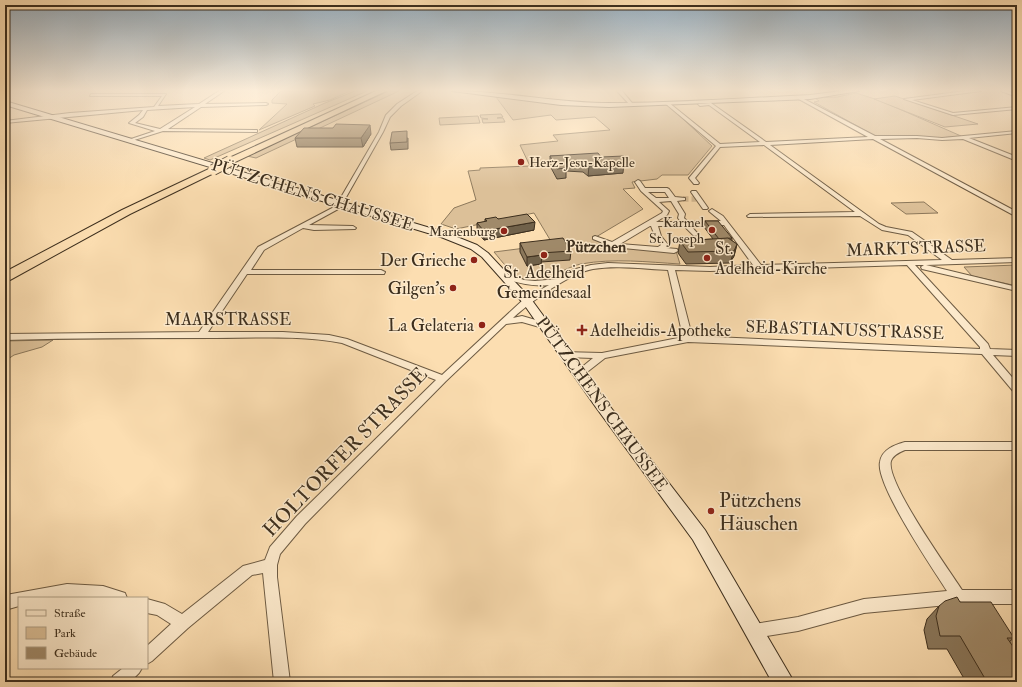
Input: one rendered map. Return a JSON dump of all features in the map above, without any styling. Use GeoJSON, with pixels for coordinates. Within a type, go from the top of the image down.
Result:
{"type":"FeatureCollection","features":[{"type":"Feature","properties":{"kind":"highway"},"geometry":{"type":"LineString","coordinates":[[5,267],[115,210],[303,123]]}},
{"type":"Feature","properties":{"kind":"highway"},"geometry":{"type":"LineString","coordinates":[[5,277],[211,166],[230,161],[313,123]]}},
{"type":"Feature","properties":{"kind":"street","name":"PÜTZCHENS CHAUSSEE"},"geometry":{"type":"LineString","coordinates":[[72,123],[444,234],[474,248],[493,262],[527,301],[579,374],[699,535],[784,682]]}},
{"type":"Feature","properties":{"kind":"street"},"geometry":{"type":"LineString","coordinates":[[131,123],[162,131],[255,131]]}},
{"type":"Feature","properties":{"kind":"street"},"geometry":{"type":"LineString","coordinates":[[130,140],[162,131],[174,123]]}},
{"type":"Feature","properties":{"kind":"street"},"geometry":{"type":"LineString","coordinates":[[202,335],[261,250],[338,207],[384,123]]}},
{"type":"Feature","properties":{"kind":"street"},"geometry":{"type":"LineString","coordinates":[[691,123],[719,146],[873,138],[964,138],[1016,132]]}},
{"type":"Feature","properties":{"kind":"street"},"geometry":{"type":"LineString","coordinates":[[737,123],[877,225],[884,229],[905,232],[915,236],[950,262]]}},
{"type":"Feature","properties":{"kind":"street"},"geometry":{"type":"LineString","coordinates":[[846,123],[1017,216]]}},
{"type":"Feature","properties":{"kind":"street"},"geometry":{"type":"LineString","coordinates":[[964,138],[1016,158]]}},
{"type":"Feature","properties":{"kind":"street"},"geometry":{"type":"LineString","coordinates":[[696,183],[692,178],[719,146]]}},
{"type":"Feature","properties":{"kind":"street"},"geometry":{"type":"LineString","coordinates":[[638,182],[643,190],[656,200],[666,211],[665,214],[672,224]]}},
{"type":"Feature","properties":{"kind":"street"},"geometry":{"type":"LineString","coordinates":[[643,190],[666,190],[682,214],[681,218],[695,234]]}},
{"type":"Feature","properties":{"kind":"street"},"geometry":{"type":"LineString","coordinates":[[698,195],[709,210],[721,217],[759,268]]}},
{"type":"Feature","properties":{"kind":"street"},"geometry":{"type":"LineString","coordinates":[[656,200],[683,200]]}},
{"type":"Feature","properties":{"kind":"street"},"geometry":{"type":"LineString","coordinates":[[614,245],[651,224],[665,214]]}},
{"type":"Feature","properties":{"kind":"street"},"geometry":{"type":"LineString","coordinates":[[750,216],[862,214]]}},
{"type":"Feature","properties":{"kind":"street"},"geometry":{"type":"LineString","coordinates":[[651,224],[726,223]]}},
{"type":"Feature","properties":{"kind":"street"},"geometry":{"type":"LineString","coordinates":[[595,238],[614,245],[667,248],[651,224]]}},
{"type":"Feature","properties":{"kind":"street"},"geometry":{"type":"LineString","coordinates":[[302,226],[314,228],[353,228]]}},
{"type":"Feature","properties":{"kind":"street","name":"MARKTSTRASSE"},"geometry":{"type":"LineString","coordinates":[[561,280],[575,272],[598,265],[671,268],[759,268],[1017,260]]}},
{"type":"Feature","properties":{"kind":"street"},"geometry":{"type":"LineString","coordinates":[[909,263],[953,272],[965,277],[1017,289]]}},
{"type":"Feature","properties":{"kind":"street"},"geometry":{"type":"LineString","coordinates":[[909,263],[984,346],[985,352],[1017,389]]}},
{"type":"Feature","properties":{"kind":"street"},"geometry":{"type":"LineString","coordinates":[[671,268],[688,339]]}},
{"type":"Feature","properties":{"kind":"street"},"geometry":{"type":"LineString","coordinates":[[246,272],[381,272]]}},
{"type":"Feature","properties":{"kind":"street"},"geometry":{"type":"LineString","coordinates":[[504,275],[530,284],[561,280]]}},
{"type":"Feature","properties":{"kind":"street","name":"HOLTORFER STRASSE"},"geometry":{"type":"LineString","coordinates":[[282,682],[270,577],[270,565],[275,551],[301,520],[443,379],[527,301],[561,280]]}},
{"type":"Feature","properties":{"kind":"street"},"geometry":{"type":"LineString","coordinates":[[504,322],[522,319],[543,325]]}},
{"type":"Feature","properties":{"kind":"street","name":"MAARSTRASSE"},"geometry":{"type":"LineString","coordinates":[[5,337],[289,335],[329,338],[354,345],[443,379]]}},
{"type":"Feature","properties":{"kind":"street","name":"SEBASTIANUSSTRASSE"},"geometry":{"type":"LineString","coordinates":[[565,354],[602,356],[688,339],[1017,353]]}},
{"type":"Feature","properties":{"kind":"street","name":"SEBASTIANUSSTRASSE"},"geometry":{"type":"LineString","coordinates":[[579,374],[602,356]]}},
{"type":"Feature","properties":{"kind":"street"},"geometry":{"type":"LineString","coordinates":[[958,597],[896,497],[885,470],[885,462],[888,455],[894,450],[905,446],[1017,446]]}},
{"type":"Feature","properties":{"kind":"street"},"geometry":{"type":"LineString","coordinates":[[148,655],[183,622],[248,570],[270,565]]}},
{"type":"Feature","properties":{"kind":"street"},"geometry":{"type":"LineString","coordinates":[[29,597],[67,591],[104,594],[116,597]]}},
{"type":"Feature","properties":{"kind":"street"},"geometry":{"type":"LineString","coordinates":[[754,631],[798,624],[864,606],[958,597],[1017,597]]}},
{"type":"Feature","properties":{"kind":"street"},"geometry":{"type":"LineString","coordinates":[[5,604],[11,600],[18,599]]}},
{"type":"Feature","properties":{"kind":"street"},"geometry":{"type":"LineString","coordinates":[[148,606],[160,610],[183,622]]}},
{"type":"Feature","properties":{"kind":"street"},"geometry":{"type":"LineString","coordinates":[[119,682],[133,669]]}},
{"type":"Feature","properties":{"kind":"green space"},"geometry":{"type":"Polygon","coordinates":[[[266,123],[275,123],[259,130],[266,123]]]}},
{"type":"Feature","properties":{"kind":"green space"},"geometry":{"type":"Polygon","coordinates":[[[281,123],[294,123],[210,160],[204,158],[281,123]]]}},
{"type":"Feature","properties":{"kind":"green space"},"geometry":{"type":"Polygon","coordinates":[[[319,123],[331,123],[256,158],[247,156],[319,123]]]}},
{"type":"Feature","properties":{"kind":"green space"},"geometry":{"type":"Polygon","coordinates":[[[440,123],[479,123],[440,125],[440,123]]]}},
{"type":"Feature","properties":{"kind":"green space"},"geometry":{"type":"Polygon","coordinates":[[[602,123],[687,123],[712,146],[688,175],[662,175],[657,179],[632,182],[635,188],[623,189],[643,209],[596,237],[608,245],[552,243],[534,213],[456,229],[441,224],[454,208],[476,200],[468,171],[480,170],[480,168],[530,166],[520,145],[558,141],[553,135],[610,130],[602,123]]]}},
{"type":"Feature","properties":{"kind":"green space"},"geometry":{"type":"Polygon","coordinates":[[[852,123],[931,123],[961,136],[940,138],[875,136],[852,123]]]}},
{"type":"Feature","properties":{"kind":"green space"},"geometry":{"type":"Polygon","coordinates":[[[935,123],[978,124],[945,127],[935,123]]]}},
{"type":"Feature","properties":{"kind":"green space"},"geometry":{"type":"Polygon","coordinates":[[[924,202],[938,213],[906,214],[891,203],[924,202]]]}},
{"type":"Feature","properties":{"kind":"green space"},"geometry":{"type":"Polygon","coordinates":[[[565,243],[676,251],[680,264],[630,261],[593,262],[574,266],[553,276],[531,281],[523,279],[515,274],[494,252],[565,243]]]}},
{"type":"Feature","properties":{"kind":"green space"},"geometry":{"type":"Polygon","coordinates":[[[1017,265],[1017,286],[972,276],[964,267],[1017,265]]]}},
{"type":"Feature","properties":{"kind":"green space"},"geometry":{"type":"Polygon","coordinates":[[[53,340],[42,347],[14,355],[5,361],[5,341],[53,340]]]}},
{"type":"Feature","properties":{"kind":"building"},"geometry":{"type":"Polygon","coordinates":[[[336,124],[370,125],[361,138],[295,138],[304,128],[333,128],[336,124]]]}},
{"type":"Feature","properties":{"kind":"building"},"geometry":{"type":"Polygon","coordinates":[[[407,131],[407,142],[390,143],[392,132],[407,131]]]}},
{"type":"Feature","properties":{"kind":"building"},"geometry":{"type":"Polygon","coordinates":[[[598,153],[601,157],[624,156],[624,163],[589,166],[584,162],[566,161],[566,168],[557,169],[550,156],[598,153]]]}},
{"type":"Feature","properties":{"kind":"building"},"geometry":{"type":"Polygon","coordinates":[[[527,214],[535,222],[484,231],[477,223],[487,221],[485,219],[496,217],[498,219],[527,214]]]}},
{"type":"Feature","properties":{"kind":"building"},"geometry":{"type":"Polygon","coordinates":[[[705,221],[718,221],[732,238],[719,239],[705,221]]]}},
{"type":"Feature","properties":{"kind":"building"},"geometry":{"type":"Polygon","coordinates":[[[563,238],[571,251],[541,253],[542,255],[527,257],[520,243],[563,238]]]}},
{"type":"Feature","properties":{"kind":"building"},"geometry":{"type":"Polygon","coordinates":[[[728,238],[737,244],[734,251],[688,252],[680,241],[728,238]]]}},
{"type":"Feature","properties":{"kind":"building"},"geometry":{"type":"Polygon","coordinates":[[[957,597],[960,602],[991,602],[1014,638],[1007,638],[1017,652],[1017,682],[987,682],[960,636],[940,636],[936,616],[939,606],[945,601],[957,597]]]}},
{"type":"Feature","properties":{"kind":"tunnel"},"geometry":{"type":"LineString","coordinates":[[683,199],[696,199]]}},
{"type":"Feature","properties":{"kind":"place","name":"Herz-Jesu-Kapelle"},"geometry":{"type":"Point","coordinates":[521,162]}},
{"type":"Feature","properties":{"kind":"place","name":"Karmel St. Joseph"},"geometry":{"type":"Point","coordinates":[712,230]}},
{"type":"Feature","properties":{"kind":"place","name":"Marienburg"},"geometry":{"type":"Point","coordinates":[504,231]}},
{"type":"Feature","properties":{"kind":"place","name":"St. Adelheid Gemeindesaal"},"geometry":{"type":"Point","coordinates":[544,255]}},
{"type":"Feature","properties":{"kind":"place","name":"St. Adelheid-Kirche"},"geometry":{"type":"Point","coordinates":[707,258]}},
{"type":"Feature","properties":{"kind":"place","name":"Der Grieche"},"geometry":{"type":"Point","coordinates":[474,260]}},
{"type":"Feature","properties":{"kind":"place","name":"Gilgen’s"},"geometry":{"type":"Point","coordinates":[453,288]}},
{"type":"Feature","properties":{"kind":"place","name":"La Gelateria"},"geometry":{"type":"Point","coordinates":[482,325]}},
{"type":"Feature","properties":{"kind":"place","name":"Adelheidis-Apotheke"},"geometry":{"type":"Point","coordinates":[582,330]}},
{"type":"Feature","properties":{"kind":"place","name":"Pützchens Häuschen"},"geometry":{"type":"Point","coordinates":[711,511]}},
{"type":"Feature","properties":{"kind":"district","name":"Pützchen"},"geometry":{"type":"Point","coordinates":[596,247]}}]}
